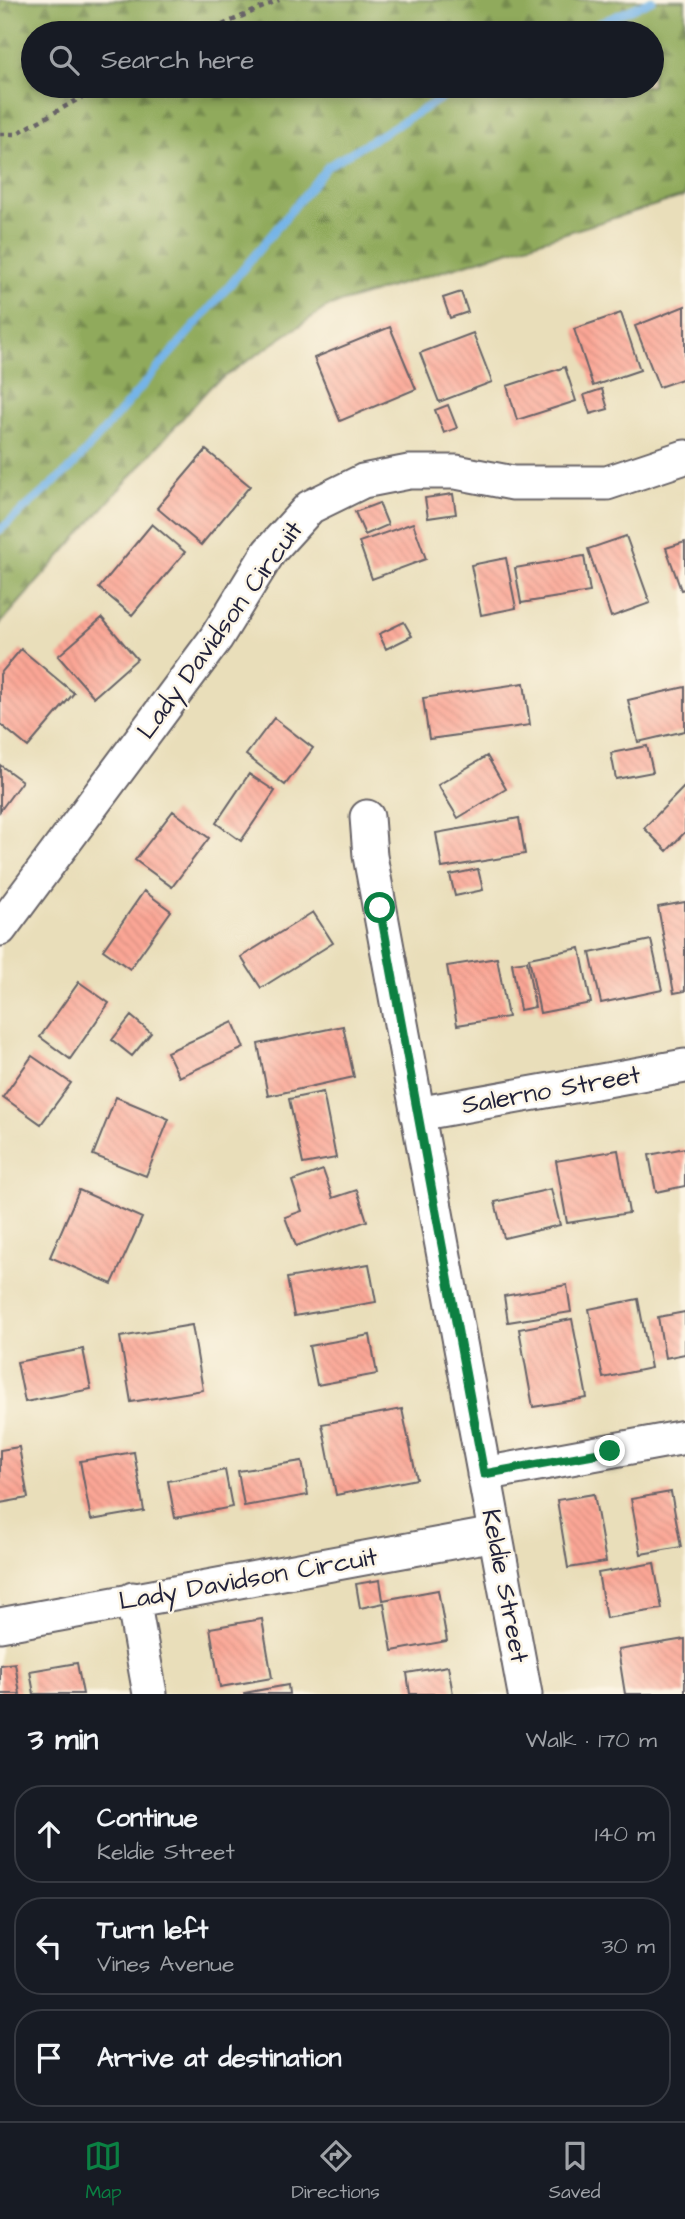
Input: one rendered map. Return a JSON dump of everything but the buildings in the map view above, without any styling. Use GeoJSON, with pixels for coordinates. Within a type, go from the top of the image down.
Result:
{"type":"FeatureCollection","features":[{"type":"Feature","properties":{"kind":"street","name":"Lady Davidson Circuit"},"geometry":{"type":"LineString","coordinates":[[0,929],[216,638],[269,552],[310,507],[363,481],[409,472],[456,472],[513,483],[607,483],[685,457]]}},
{"type":"Feature","properties":{"kind":"street","name":"Keldie Street"},"geometry":{"type":"LineString","coordinates":[[367,817],[370,856],[525,1694]]}},
{"type":"Feature","properties":{"kind":"street","name":"Salerno Street"},"geometry":{"type":"LineString","coordinates":[[417,1114],[685,1066]]}},
{"type":"Feature","properties":{"kind":"street"},"geometry":{"type":"LineString","coordinates":[[484,1474],[685,1437]]}},
{"type":"Feature","properties":{"kind":"street","name":"Lady Davidson Circuit"},"geometry":{"type":"LineString","coordinates":[[0,1625],[495,1534]]}},
{"type":"Feature","properties":{"kind":"street"},"geometry":{"type":"LineString","coordinates":[[133,1599],[150,1694]]}},
{"type":"Feature","properties":{"kind":"path"},"geometry":{"type":"LineString","coordinates":[[231,21],[279,0]]}},
{"type":"Feature","properties":{"kind":"path"},"geometry":{"type":"LineString","coordinates":[[0,134],[16,134],[80,98]]}},
{"type":"Feature","properties":{"kind":"green space"},"geometry":{"type":"Polygon","coordinates":[[[0,0],[685,0],[685,196],[327,307],[211,386],[0,624],[0,0]]]}},
{"type":"Feature","properties":{"kind":"waterway"},"geometry":{"type":"LineString","coordinates":[[604,21],[652,0]]}},
{"type":"Feature","properties":{"kind":"waterway"},"geometry":{"type":"LineString","coordinates":[[0,530],[73,466],[229,286],[328,166],[442,98]]}},
{"type":"Feature","properties":{"kind":"route"},"geometry":{"type":"LineString","coordinates":[[380,908],[484,1474],[610,1451]]}}]}
